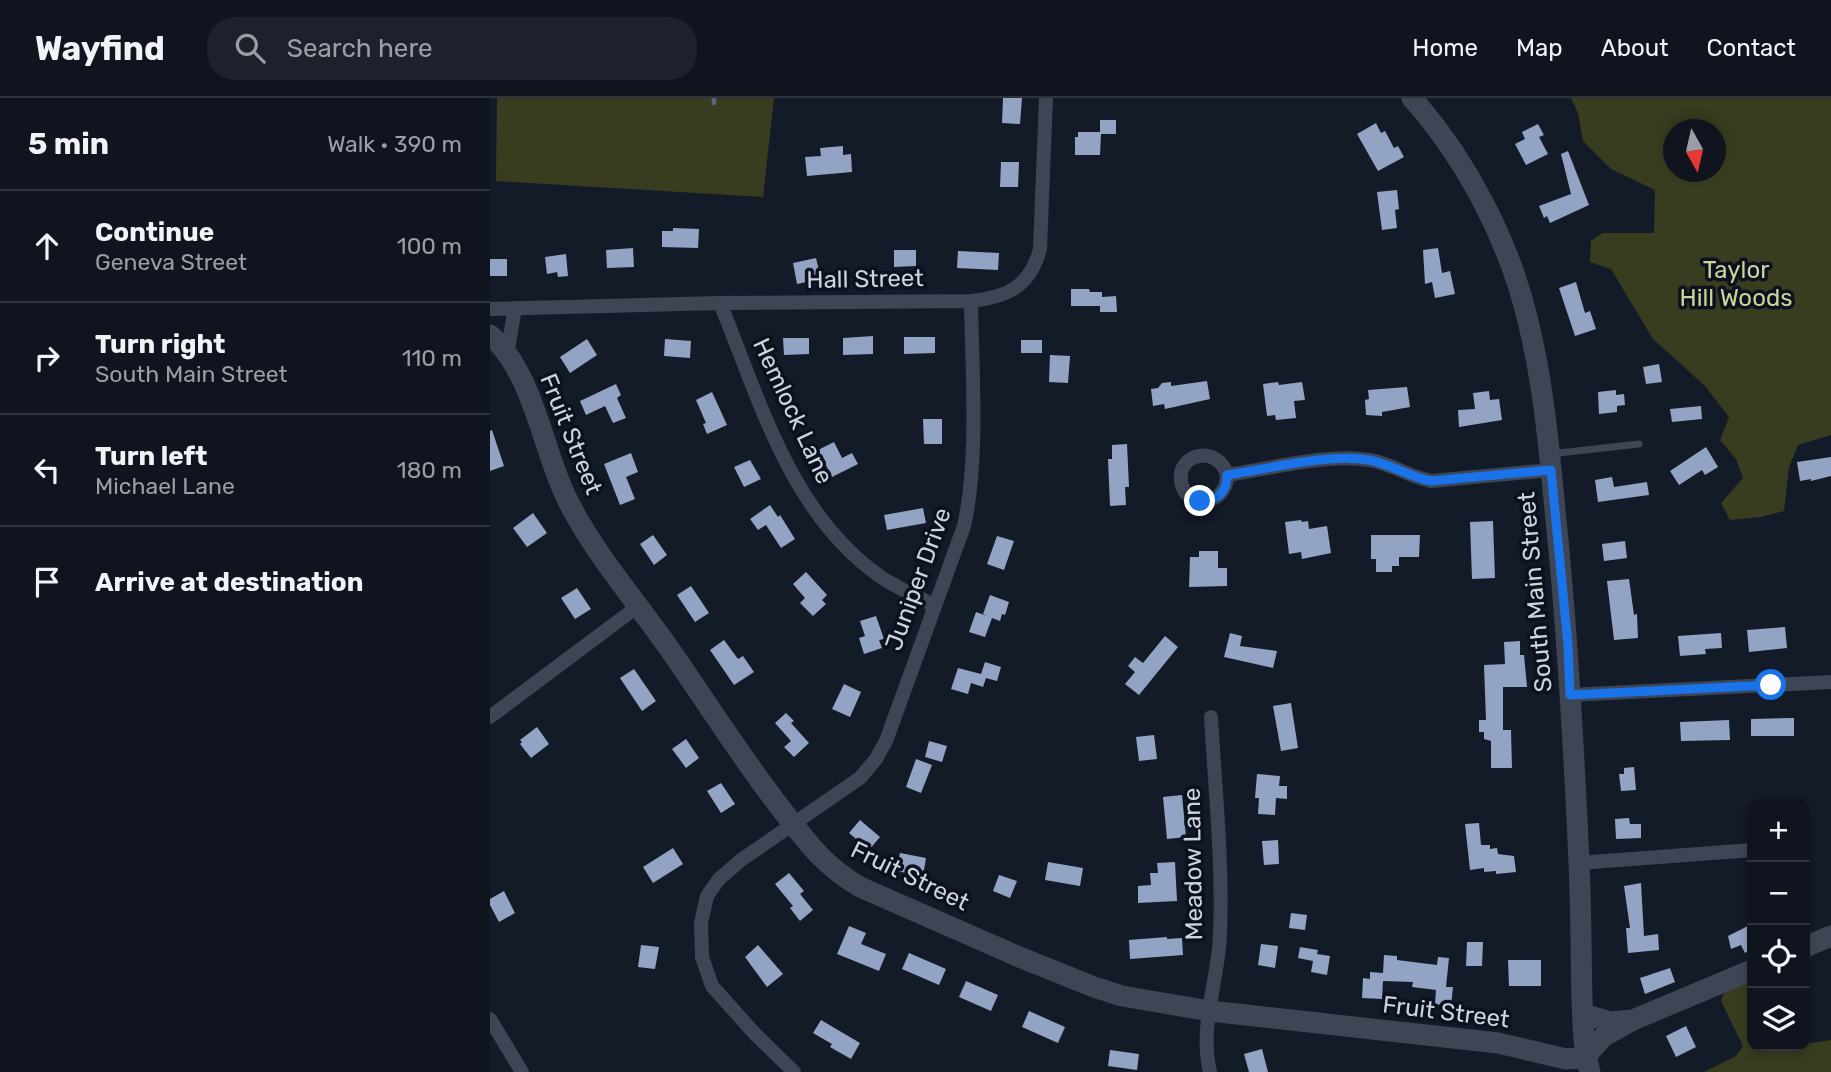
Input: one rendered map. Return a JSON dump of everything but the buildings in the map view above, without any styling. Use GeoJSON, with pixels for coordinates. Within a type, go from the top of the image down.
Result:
{"type":"FeatureCollection","features":[{"type":"Feature","properties":{"kind":"street","name":"Hall Street"},"geometry":{"type":"LineString","coordinates":[[490,309],[720,303],[971,301],[994,298],[1018,287],[1036,266],[1040,249],[1046,98]]}},
{"type":"Feature","properties":{"kind":"street","name":"South Main Street"},"geometry":{"type":"LineString","coordinates":[[1412,98],[1470,178],[1499,235],[1528,321],[1541,386],[1568,645],[1579,863],[1583,1014],[1588,1065]]}},
{"type":"Feature","properties":{"kind":"street","name":"Juniper Drive"},"geometry":{"type":"LineString","coordinates":[[794,1072],[712,986],[702,957],[701,923],[708,896],[719,878],[740,860],[860,778],[876,759],[897,715],[933,605],[964,526],[969,504],[972,456],[971,301]]}},
{"type":"Feature","properties":{"kind":"street","name":"Hemlock Lane"},"geometry":{"type":"LineString","coordinates":[[720,303],[790,472],[815,511],[845,545],[881,577],[933,605]]}},
{"type":"Feature","properties":{"kind":"street"},"geometry":{"type":"LineString","coordinates":[[508,355],[514,308]]}},
{"type":"Feature","properties":{"kind":"street","name":"Fruit Street"},"geometry":{"type":"LineString","coordinates":[[490,335],[508,355],[528,394],[565,494],[583,529],[708,703],[750,769],[819,857],[837,873],[860,887],[1094,987],[1122,996],[1210,1011],[1498,1043],[1588,1065]]}},
{"type":"Feature","properties":{"kind":"street"},"geometry":{"type":"LineString","coordinates":[[1227,475],[1354,458],[1379,462],[1412,477],[1431,481],[1550,462]]}},
{"type":"Feature","properties":{"kind":"street"},"geometry":{"type":"LineString","coordinates":[[490,716],[638,607]]}},
{"type":"Feature","properties":{"kind":"street"},"geometry":{"type":"LineString","coordinates":[[1570,695],[1831,682]]}},
{"type":"Feature","properties":{"kind":"street","name":"Meadow Lane"},"geometry":{"type":"LineString","coordinates":[[1210,1072],[1205,1038],[1220,938],[1221,880],[1211,717]]}},
{"type":"Feature","properties":{"kind":"street"},"geometry":{"type":"LineString","coordinates":[[1579,863],[1747,850]]}},
{"type":"Feature","properties":{"kind":"street"},"geometry":{"type":"LineString","coordinates":[[1810,945],[1831,936]]}},
{"type":"Feature","properties":{"kind":"street"},"geometry":{"type":"LineString","coordinates":[[1588,1065],[1604,1036],[1633,1020],[1747,972]]}},
{"type":"Feature","properties":{"kind":"street"},"geometry":{"type":"LineString","coordinates":[[1583,1014],[1611,1022],[1633,1020]]}},
{"type":"Feature","properties":{"kind":"street"},"geometry":{"type":"LineString","coordinates":[[490,1019],[522,1072]]}},
{"type":"Feature","properties":{"kind":"lane"},"geometry":{"type":"LineString","coordinates":[[1550,462],[1639,444]]}},
{"type":"Feature","properties":{"kind":"green space"},"geometry":{"type":"Polygon","coordinates":[[[497,98],[774,98],[763,197],[496,181],[497,98]]]}},
{"type":"Feature","properties":{"kind":"green space","name":"Taylor Hill Woods"},"geometry":{"type":"Polygon","coordinates":[[[1571,98],[1831,98],[1831,435],[1798,445],[1789,467],[1784,511],[1761,517],[1730,520],[1721,503],[1743,478],[1736,459],[1720,440],[1729,417],[1705,386],[1653,339],[1611,269],[1590,262],[1591,241],[1603,233],[1654,233],[1655,190],[1611,169],[1583,141],[1578,113],[1571,98]]]}},
{"type":"Feature","properties":{"kind":"green space"},"geometry":{"type":"Polygon","coordinates":[[[1747,983],[1747,1051],[1810,1051],[1810,1043],[1831,1040],[1831,1072],[1704,1072],[1736,1056],[1743,1046],[1721,1001],[1724,993],[1747,983]]]}},
{"type":"Feature","properties":{"kind":"waterway"},"geometry":{"type":"LineString","coordinates":[[714,98],[714,103]]}},
{"type":"Feature","properties":{"kind":"route"},"geometry":{"type":"LineString","coordinates":[[1200,501],[1209,500],[1222,493],[1227,475],[1341,458],[1379,462],[1412,477],[1431,481],[1551,470],[1568,645],[1570,695],[1771,685]]}}]}
